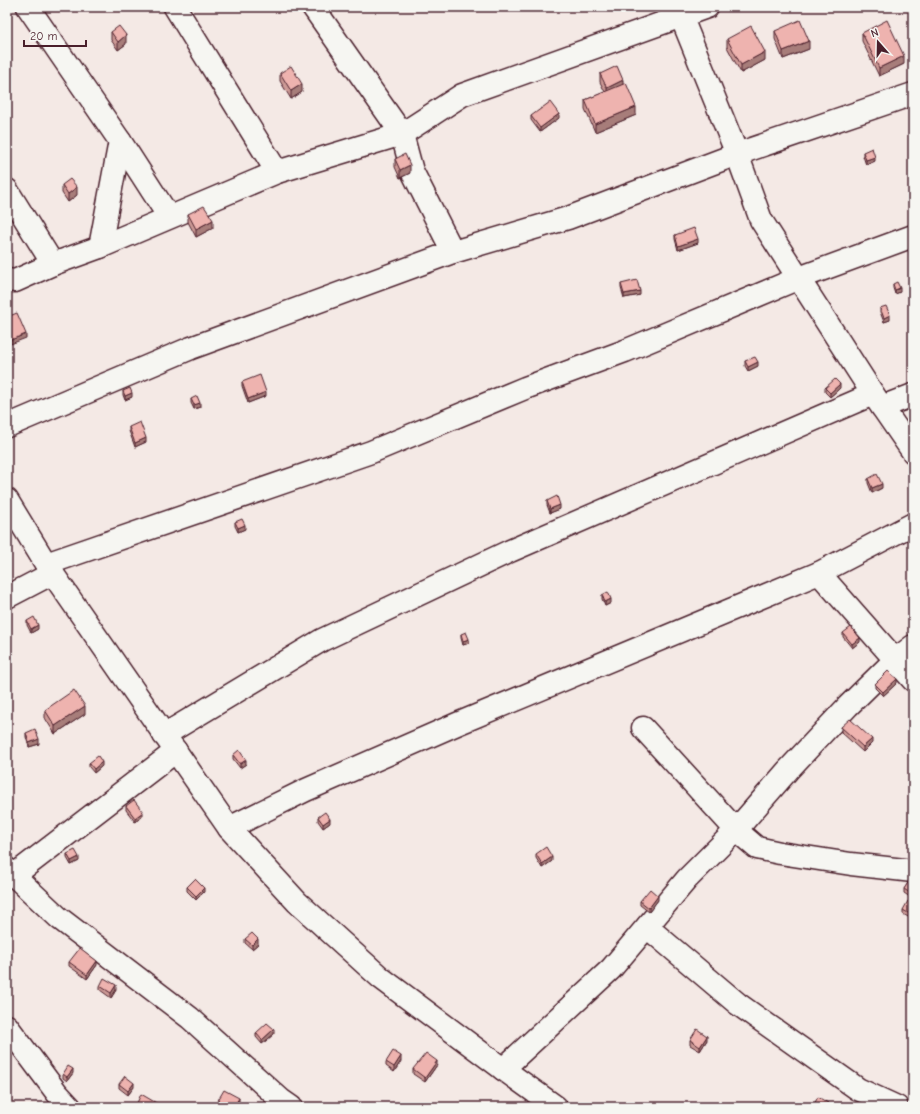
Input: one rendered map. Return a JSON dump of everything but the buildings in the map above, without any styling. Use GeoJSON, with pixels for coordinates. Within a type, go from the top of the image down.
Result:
{"type":"FeatureCollection","features":[{"type":"Feature","properties":{"kind":"street"},"geometry":{"type":"LineString","coordinates":[[28,7],[120,141],[169,217]]}},
{"type":"Feature","properties":{"kind":"street"},"geometry":{"type":"LineString","coordinates":[[175,7],[277,172]]}},
{"type":"Feature","properties":{"kind":"street"},"geometry":{"type":"LineString","coordinates":[[313,7],[402,134],[412,171],[453,252]]}},
{"type":"Feature","properties":{"kind":"street"},"geometry":{"type":"LineString","coordinates":[[7,280],[15,281],[53,264],[100,247],[277,172],[402,134],[462,95],[697,10],[737,154],[762,220],[878,401],[913,452]]}},
{"type":"Feature","properties":{"kind":"street"},"geometry":{"type":"LineString","coordinates":[[7,426],[191,348],[453,252],[568,218],[737,154],[913,94]]}},
{"type":"Feature","properties":{"kind":"street"},"geometry":{"type":"LineString","coordinates":[[100,247],[120,141]]}},
{"type":"Feature","properties":{"kind":"street"},"geometry":{"type":"LineString","coordinates":[[7,190],[53,264]]}},
{"type":"Feature","properties":{"kind":"street"},"geometry":{"type":"LineString","coordinates":[[7,597],[50,569],[371,452],[525,388],[625,351],[799,278],[913,236]]}},
{"type":"Feature","properties":{"kind":"street"},"geometry":{"type":"LineString","coordinates":[[291,1107],[281,1100],[190,1018],[59,918],[10,872],[170,743],[329,637],[510,551],[878,401],[913,395]]}},
{"type":"Feature","properties":{"kind":"street"},"geometry":{"type":"LineString","coordinates":[[7,500],[50,569],[229,828],[297,902],[381,978],[556,1107]]}},
{"type":"Feature","properties":{"kind":"street"},"geometry":{"type":"LineString","coordinates":[[229,828],[306,790],[819,573],[913,524]]}},
{"type":"Feature","properties":{"kind":"street"},"geometry":{"type":"LineString","coordinates":[[819,573],[913,680]]}},
{"type":"Feature","properties":{"kind":"street"},"geometry":{"type":"LineString","coordinates":[[503,1069],[611,969],[687,878],[736,830],[788,770],[848,706],[895,660],[913,646]]}},
{"type":"Feature","properties":{"kind":"street"},"geometry":{"type":"LineString","coordinates":[[643,728],[736,830],[757,848],[851,864],[913,871]]}},
{"type":"Feature","properties":{"kind":"street"},"geometry":{"type":"LineString","coordinates":[[647,927],[738,1004],[858,1089],[897,1107]]}},
{"type":"Feature","properties":{"kind":"street"},"geometry":{"type":"LineString","coordinates":[[7,1026],[57,1093],[70,1107]]}}]}
